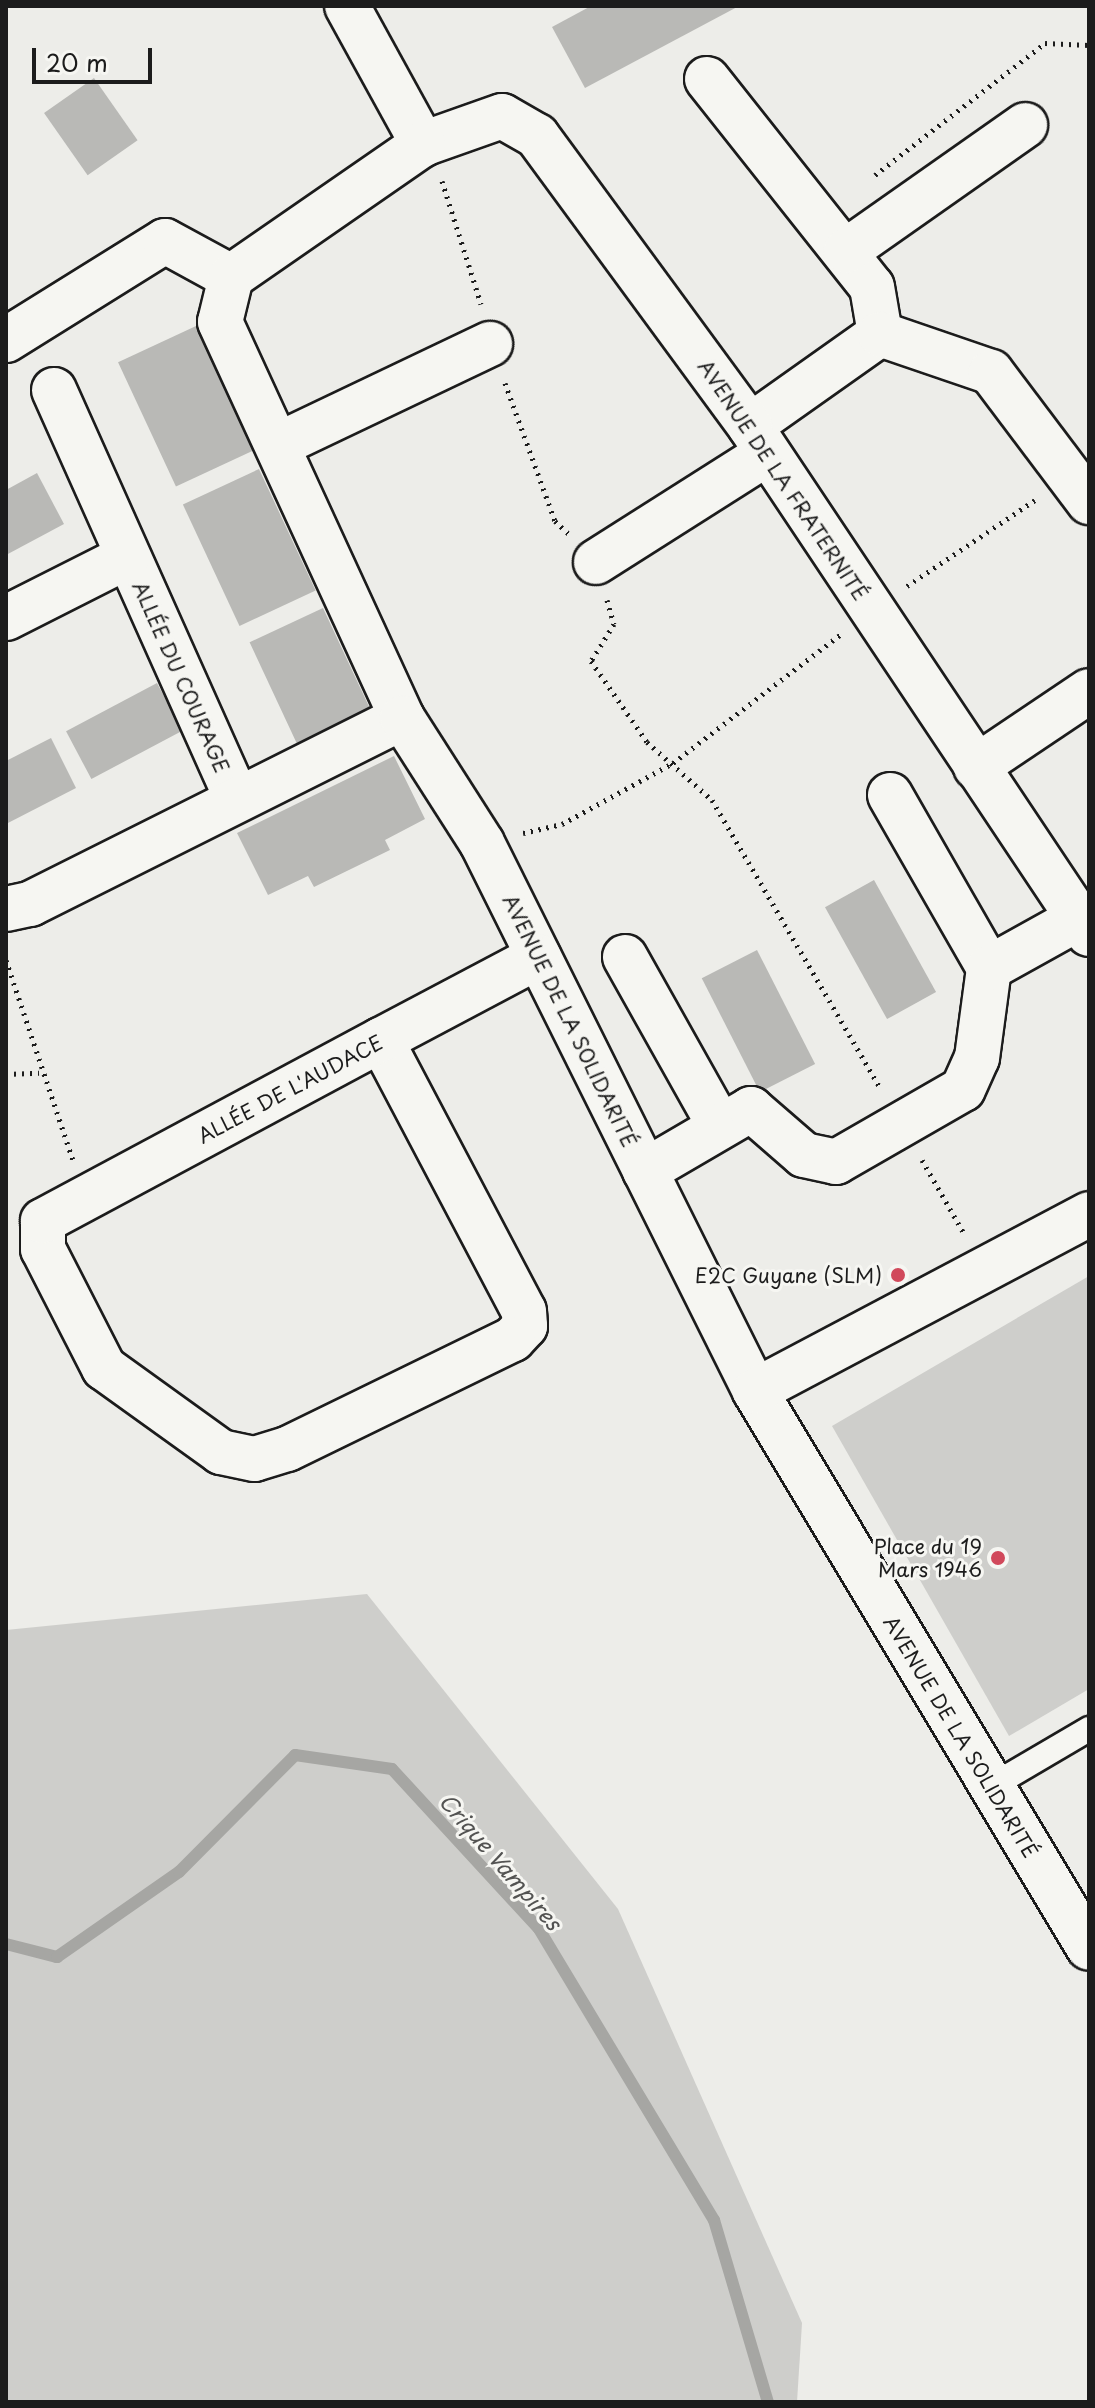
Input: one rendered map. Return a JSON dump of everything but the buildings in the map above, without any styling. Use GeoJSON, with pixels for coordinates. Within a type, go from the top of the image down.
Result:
{"type":"FeatureCollection","features":[{"type":"Feature","properties":{"kind":"street"},"geometry":{"type":"LineString","coordinates":[[6,340],[165,241],[231,277],[423,144],[347,6]]}},
{"type":"Feature","properties":{"kind":"street"},"geometry":{"type":"LineString","coordinates":[[707,79],[872,287],[880,334]]}},
{"type":"Feature","properties":{"kind":"street","name":"AVENUE DE LA FRATERNITÉ"},"geometry":{"type":"LineString","coordinates":[[423,144],[502,116],[537,136],[758,440],[1084,926]]}},
{"type":"Feature","properties":{"kind":"street"},"geometry":{"type":"LineString","coordinates":[[846,251],[1025,125]]}},
{"type":"Feature","properties":{"kind":"street","name":"AVENUE DE LA SOLIDARITÉ"},"geometry":{"type":"LineString","coordinates":[[231,277],[220,322],[402,718],[482,843],[755,1391],[1089,1948]]}},
{"type":"Feature","properties":{"kind":"street"},"geometry":{"type":"LineString","coordinates":[[596,562],[758,440],[880,334]]}},
{"type":"Feature","properties":{"kind":"street"},"geometry":{"type":"LineString","coordinates":[[880,334],[991,372],[1079,490]]}},
{"type":"Feature","properties":{"kind":"street"},"geometry":{"type":"LineString","coordinates":[[278,445],[490,344]]}},
{"type":"Feature","properties":{"kind":"street","name":"ALLÉE DU COURAGE"},"geometry":{"type":"LineString","coordinates":[[54,390],[236,796]]}},
{"type":"Feature","properties":{"kind":"street","name":"ALLÉE DU COURAGE"},"geometry":{"type":"LineString","coordinates":[[6,618],[127,557]]}},
{"type":"Feature","properties":{"kind":"street"},"geometry":{"type":"LineString","coordinates":[[976,767],[1089,691]]}},
{"type":"Feature","properties":{"kind":"street","name":"ALLÉE DU COURAGE"},"geometry":{"type":"LineString","coordinates":[[6,909],[30,904],[236,796],[402,718]]}},
{"type":"Feature","properties":{"kind":"street"},"geometry":{"type":"LineString","coordinates":[[645,1171],[751,1109],[804,1155],[836,1162],[963,1089],[977,1058],[989,968],[890,795]]}},
{"type":"Feature","properties":{"kind":"street"},"geometry":{"type":"LineString","coordinates":[[989,968],[1084,926]]}},
{"type":"Feature","properties":{"kind":"street","name":"ALLÉE DE L'AUDACE"},"geometry":{"type":"LineString","coordinates":[[381,1040],[524,1311],[525,1326],[513,1339],[287,1449],[254,1459],[221,1452],[104,1368],[43,1249],[43,1221],[88,1198],[381,1040],[538,957]]}},
{"type":"Feature","properties":{"kind":"street"},"geometry":{"type":"LineString","coordinates":[[625,957],[720,1126]]}},
{"type":"Feature","properties":{"kind":"street"},"geometry":{"type":"LineString","coordinates":[[755,1391],[1089,1214]]}},
{"type":"Feature","properties":{"kind":"lane"},"geometry":{"type":"LineString","coordinates":[[990,1787],[1089,1729]]}},
{"type":"Feature","properties":{"kind":"path"},"geometry":{"type":"LineString","coordinates":[[868,180],[1045,43],[1089,45]]}},
{"type":"Feature","properties":{"kind":"path"},"geometry":{"type":"LineString","coordinates":[[423,144],[450,197],[490,344],[555,521],[596,562],[614,624],[591,661],[647,742],[712,800],[985,1269]]}},
{"type":"Feature","properties":{"kind":"path"},"geometry":{"type":"LineString","coordinates":[[482,843],[562,824],[673,763],[870,611],[1079,490]]}},
{"type":"Feature","properties":{"kind":"path"},"geometry":{"type":"LineString","coordinates":[[6,960],[39,1073],[88,1198]]}},
{"type":"Feature","properties":{"kind":"path"},"geometry":{"type":"LineString","coordinates":[[6,1074],[39,1073]]}},
{"type":"Feature","properties":{"kind":"shaded area","name":"Place du 19 Mars 1946"},"geometry":{"type":"Polygon","coordinates":[[[1089,1276],[1089,1689],[1009,1736],[832,1426],[1089,1276]]]}},
{"type":"Feature","properties":{"kind":"shaded area"},"geometry":{"type":"Polygon","coordinates":[[[367,1594],[618,1909],[802,2323],[797,2402],[6,2402],[6,1630],[367,1594]]]}},
{"type":"Feature","properties":{"kind":"waterway","name":"Crique Vampires"},"geometry":{"type":"LineString","coordinates":[[6,1944],[57,1957],[179,1872],[295,1755],[392,1769],[539,1929],[714,2220],[768,2402]]}},
{"type":"Feature","properties":{"kind":"place","name":"E2C Guyane (SLM)"},"geometry":{"type":"Point","coordinates":[898,1275]}},
{"type":"Feature","properties":{"kind":"place","name":"Place du 19 Mars 1946"},"geometry":{"type":"Point","coordinates":[998,1558]}}]}
